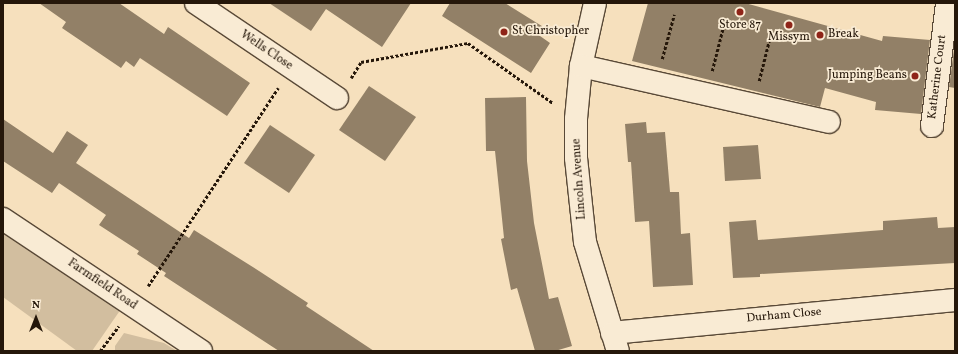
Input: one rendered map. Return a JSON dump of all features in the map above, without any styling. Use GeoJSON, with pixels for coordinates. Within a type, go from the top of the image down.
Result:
{"type":"FeatureCollection","features":[{"type":"Feature","properties":{"kind":"street","name":"Wells Close"},"geometry":{"type":"LineString","coordinates":[[196,3],[337,98]]}},
{"type":"Feature","properties":{"kind":"street","name":"Lincoln Avenue"},"geometry":{"type":"LineString","coordinates":[[595,3],[581,66],[576,120],[579,197],[585,242],[615,342]]}},
{"type":"Feature","properties":{"kind":"street","name":"Katherine Court"},"geometry":{"type":"LineString","coordinates":[[932,126],[947,3]]}},
{"type":"Feature","properties":{"kind":"street"},"geometry":{"type":"LineString","coordinates":[[581,66],[829,122]]}},
{"type":"Feature","properties":{"kind":"street","name":"Farmfield Road"},"geometry":{"type":"LineString","coordinates":[[3,219],[201,351]]}},
{"type":"Feature","properties":{"kind":"street","name":"Durham Close"},"geometry":{"type":"LineString","coordinates":[[615,342],[955,300]]}},
{"type":"Feature","properties":{"kind":"path"},"geometry":{"type":"LineString","coordinates":[[655,83],[674,15]]}},
{"type":"Feature","properties":{"kind":"path"},"geometry":{"type":"LineString","coordinates":[[705,94],[723,28]]}},
{"type":"Feature","properties":{"kind":"path"},"geometry":{"type":"LineString","coordinates":[[752,105],[769,41]]}},
{"type":"Feature","properties":{"kind":"path"},"geometry":{"type":"LineString","coordinates":[[337,98],[361,62],[468,43],[576,120]]}},
{"type":"Feature","properties":{"kind":"path"},"geometry":{"type":"LineString","coordinates":[[100,351],[134,306],[292,68]]}},
{"type":"Feature","properties":{"kind":"shaded area"},"geometry":{"type":"Polygon","coordinates":[[[3,228],[121,309],[92,351],[77,351],[3,297],[3,228]]]}},
{"type":"Feature","properties":{"kind":"shaded area"},"geometry":{"type":"Polygon","coordinates":[[[124,333],[164,343],[177,351],[115,351],[115,346],[124,333]]]}},
{"type":"Feature","properties":{"kind":"building"},"geometry":{"type":"Polygon","coordinates":[[[39,3],[119,3],[164,34],[168,27],[250,83],[227,116],[140,58],[134,67],[126,61],[121,68],[62,28],[66,22],[39,3]]]}},
{"type":"Feature","properties":{"kind":"building"},"geometry":{"type":"Polygon","coordinates":[[[269,3],[411,3],[382,47],[326,9],[311,31],[269,3]]]}},
{"type":"Feature","properties":{"kind":"building","name":"St Christopher"},"geometry":{"type":"Polygon","coordinates":[[[450,3],[505,3],[545,28],[540,36],[550,43],[531,73],[442,16],[450,3]]]}},
{"type":"Feature","properties":{"kind":"building"},"geometry":{"type":"Polygon","coordinates":[[[648,3],[745,3],[882,41],[883,36],[930,40],[921,114],[875,110],[876,102],[825,88],[820,107],[632,61],[648,3]]]}},
{"type":"Feature","properties":{"kind":"building"},"geometry":{"type":"Polygon","coordinates":[[[955,42],[955,88],[949,87],[955,42]]]}},
{"type":"Feature","properties":{"kind":"building"},"geometry":{"type":"Polygon","coordinates":[[[369,86],[416,117],[385,161],[339,130],[369,86]]]}},
{"type":"Feature","properties":{"kind":"building"},"geometry":{"type":"Polygon","coordinates":[[[526,97],[527,161],[534,223],[549,299],[558,297],[572,346],[555,351],[535,351],[517,288],[511,290],[501,239],[504,238],[495,151],[486,151],[485,98],[526,97]]]}},
{"type":"Feature","properties":{"kind":"building"},"geometry":{"type":"Polygon","coordinates":[[[3,119],[53,153],[67,131],[88,145],[76,163],[189,238],[194,230],[259,271],[308,303],[306,306],[374,351],[279,351],[164,276],[166,273],[137,254],[139,251],[99,225],[106,215],[59,183],[52,193],[3,161],[3,119]]]}},
{"type":"Feature","properties":{"kind":"building"},"geometry":{"type":"Polygon","coordinates":[[[646,122],[647,133],[665,132],[670,192],[679,192],[681,234],[690,233],[693,285],[653,287],[649,221],[635,222],[631,162],[628,162],[625,124],[646,122]]]}},
{"type":"Feature","properties":{"kind":"building"},"geometry":{"type":"Polygon","coordinates":[[[270,125],[315,155],[289,193],[244,163],[270,125]]]}},
{"type":"Feature","properties":{"kind":"building"},"geometry":{"type":"Polygon","coordinates":[[[758,145],[761,179],[725,181],[723,147],[758,145]]]}},
{"type":"Feature","properties":{"kind":"building"},"geometry":{"type":"Polygon","coordinates":[[[937,217],[938,228],[955,227],[955,263],[760,274],[760,277],[733,278],[729,222],[756,220],[758,240],[883,230],[883,221],[937,217]]]}},
{"type":"Feature","properties":{"kind":"place","name":"Store 87"},"geometry":{"type":"Point","coordinates":[740,12]}},
{"type":"Feature","properties":{"kind":"place","name":"Missym"},"geometry":{"type":"Point","coordinates":[789,25]}},
{"type":"Feature","properties":{"kind":"place","name":"St Christopher"},"geometry":{"type":"Point","coordinates":[504,32]}},
{"type":"Feature","properties":{"kind":"place","name":"Break"},"geometry":{"type":"Point","coordinates":[820,35]}},
{"type":"Feature","properties":{"kind":"place","name":"Jumping Beans"},"geometry":{"type":"Point","coordinates":[915,76]}}]}
